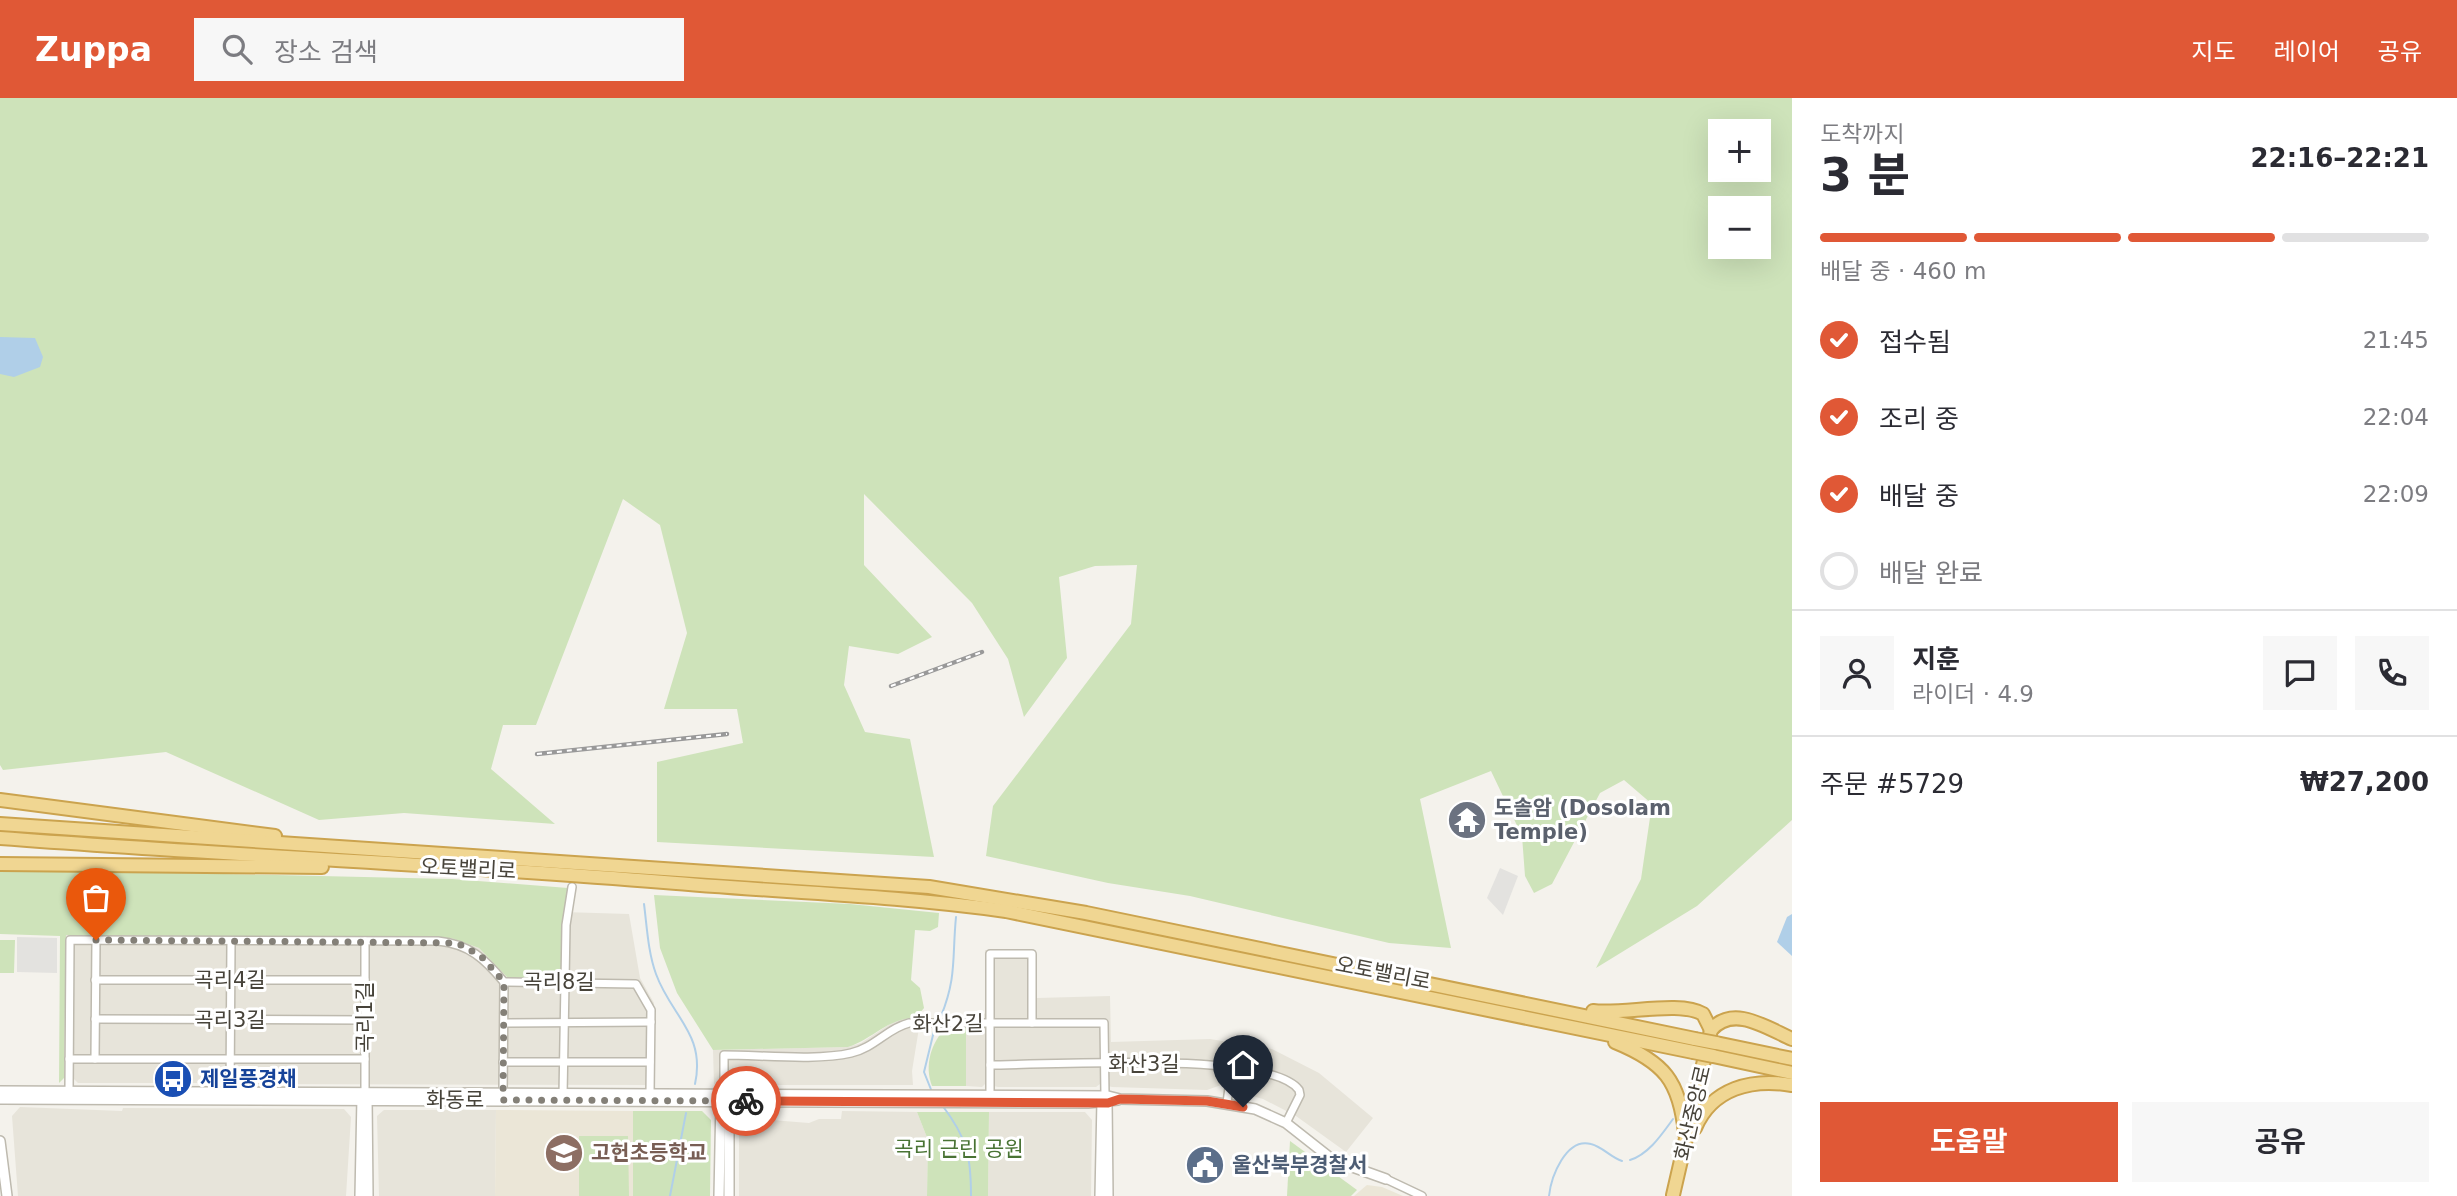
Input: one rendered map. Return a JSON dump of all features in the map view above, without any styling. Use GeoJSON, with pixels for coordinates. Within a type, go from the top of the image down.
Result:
{"type":"FeatureCollection","features":[{"type":"Feature","properties":{"kind":"highway"},"geometry":{"type":"LineString","coordinates":[[0,800],[256,832],[344,849]]}},
{"type":"Feature","properties":{"kind":"highway","name":"오토밸리로"},"geometry":{"type":"LineString","coordinates":[[0,824],[621,871],[935,901],[977,907],[1575,1027],[1694,1045],[1713,1043],[1792,1059]]}},
{"type":"Feature","properties":{"kind":"highway","name":"오토밸리로"},"geometry":{"type":"LineString","coordinates":[[0,838],[391,865],[621,871]]}},
{"type":"Feature","properties":{"kind":"highway"},"geometry":{"type":"LineString","coordinates":[[0,864],[391,865]]}},
{"type":"Feature","properties":{"kind":"highway","name":"오토밸리로"},"geometry":{"type":"LineString","coordinates":[[663,875],[929,887],[973,893],[1518,1000],[1694,1045]]}},
{"type":"Feature","properties":{"kind":"highway"},"geometry":{"type":"LineString","coordinates":[[1544,1006],[1615,1014],[1688,1008],[1703,1014],[1713,1043]]}},
{"type":"Feature","properties":{"kind":"highway"},"geometry":{"type":"LineString","coordinates":[[1713,1043],[1718,1022],[1734,1017],[1745,1018],[1792,1039]]}},
{"type":"Feature","properties":{"kind":"highway"},"geometry":{"type":"LineString","coordinates":[[1575,1027],[1641,1053],[1665,1073],[1677,1092],[1682,1109],[1686,1148]]}},
{"type":"Feature","properties":{"kind":"highway","name":"오토밸리로"},"geometry":{"type":"LineString","coordinates":[[1713,1043],[1792,1073]]}},
{"type":"Feature","properties":{"kind":"highway","name":"화산중앙로"},"geometry":{"type":"LineString","coordinates":[[1673,1195],[1713,1043]]}},
{"type":"Feature","properties":{"kind":"highway"},"geometry":{"type":"LineString","coordinates":[[1686,1148],[1700,1117],[1726,1092],[1754,1083],[1792,1085]]}},
{"type":"Feature","properties":{"kind":"street"},"geometry":{"type":"LineString","coordinates":[[564,1097],[566,925],[572,887]]}},
{"type":"Feature","properties":{"kind":"street","name":"곡리8길"},"geometry":{"type":"LineString","coordinates":[[69,1091],[70,940],[365,941],[457,943],[481,956],[504,982],[636,984],[650,1006],[650,1094]]}},
{"type":"Feature","properties":{"kind":"street"},"geometry":{"type":"LineString","coordinates":[[95,1059],[96,940]]}},
{"type":"Feature","properties":{"kind":"street"},"geometry":{"type":"LineString","coordinates":[[230,1095],[231,941]]}},
{"type":"Feature","properties":{"kind":"street","name":"곡리1길"},"geometry":{"type":"LineString","coordinates":[[365,941],[365,1097]]}},
{"type":"Feature","properties":{"kind":"street"},"geometry":{"type":"LineString","coordinates":[[990,1095],[990,954],[1032,954],[1032,1023]]}},
{"type":"Feature","properties":{"kind":"street","name":"곡리4길"},"geometry":{"type":"LineString","coordinates":[[96,980],[365,980]]}},
{"type":"Feature","properties":{"kind":"street"},"geometry":{"type":"LineString","coordinates":[[503,1097],[504,982]]}},
{"type":"Feature","properties":{"kind":"street","name":"곡리3길"},"geometry":{"type":"LineString","coordinates":[[95,1020],[365,1020]]}},
{"type":"Feature","properties":{"kind":"street"},"geometry":{"type":"LineString","coordinates":[[504,1023],[651,1022]]}},
{"type":"Feature","properties":{"kind":"street","name":"화산2길"},"geometry":{"type":"LineString","coordinates":[[724,1099],[724,1055],[850,1054],[872,1046],[903,1025],[1104,1023],[1105,1101]]}},
{"type":"Feature","properties":{"kind":"street"},"geometry":{"type":"LineString","coordinates":[[69,1059],[365,1059]]}},
{"type":"Feature","properties":{"kind":"street"},"geometry":{"type":"LineString","coordinates":[[503,1062],[650,1062]]}},
{"type":"Feature","properties":{"kind":"street","name":"화산3길"},"geometry":{"type":"LineString","coordinates":[[989,1065],[1232,1065],[1266,1073],[1296,1085],[1300,1095],[1286,1123]]}},
{"type":"Feature","properties":{"kind":"street"},"geometry":{"type":"LineString","coordinates":[[1227,1103],[1232,1065]]}},
{"type":"Feature","properties":{"kind":"street","name":"화동로"},"geometry":{"type":"LineString","coordinates":[[0,1091],[365,1097],[1120,1099],[1227,1103],[1255,1109],[1286,1123],[1333,1160],[1386,1179],[1422,1196]]}},
{"type":"Feature","properties":{"kind":"street","name":"화동로"},"geometry":{"type":"LineString","coordinates":[[564,1097],[650,1094],[724,1099]]}},
{"type":"Feature","properties":{"kind":"street","name":"화동로"},"geometry":{"type":"LineString","coordinates":[[0,1098],[230,1095]]}},
{"type":"Feature","properties":{"kind":"street","name":"화동로"},"geometry":{"type":"LineString","coordinates":[[946,1099],[990,1095],[1105,1101]]}},
{"type":"Feature","properties":{"kind":"street"},"geometry":{"type":"LineString","coordinates":[[360,1196],[365,1097]]}},
{"type":"Feature","properties":{"kind":"street"},"geometry":{"type":"LineString","coordinates":[[365,1097],[368,1196]]}},
{"type":"Feature","properties":{"kind":"street"},"geometry":{"type":"LineString","coordinates":[[719,1196],[724,1099]]}},
{"type":"Feature","properties":{"kind":"street"},"geometry":{"type":"LineString","coordinates":[[724,1099],[729,1196]]}},
{"type":"Feature","properties":{"kind":"street"},"geometry":{"type":"LineString","coordinates":[[1100,1196],[1105,1101]]}},
{"type":"Feature","properties":{"kind":"street"},"geometry":{"type":"LineString","coordinates":[[1105,1101],[1108,1196]]}},
{"type":"Feature","properties":{"kind":"street"},"geometry":{"type":"LineString","coordinates":[[0,1141],[7,1196]]}},
{"type":"Feature","properties":{"kind":"shaded area"},"geometry":{"type":"Polygon","coordinates":[[[1500,868],[1518,876],[1503,915],[1487,898],[1500,868]]]}},
{"type":"Feature","properties":{"kind":"shaded area"},"geometry":{"type":"Polygon","coordinates":[[[563,912],[629,914],[640,978],[654,1003],[654,1085],[242,1084],[237,1079],[224,1079],[219,1083],[78,1083],[73,1078],[64,1078],[66,935],[451,938],[479,948],[508,978],[558,977],[563,972],[563,912]]]}},
{"type":"Feature","properties":{"kind":"shaded area"},"geometry":{"type":"Polygon","coordinates":[[[17,937],[57,938],[57,973],[17,972],[17,937]]]}},
{"type":"Feature","properties":{"kind":"shaded area"},"geometry":{"type":"Polygon","coordinates":[[[985,950],[1036,950],[1037,998],[1110,996],[1111,1042],[1210,1039],[1272,1049],[1319,1073],[1373,1118],[1346,1152],[1296,1116],[1263,1099],[1237,1092],[1234,1085],[1224,1084],[1207,1090],[1112,1087],[1100,1084],[1096,1087],[998,1087],[985,1084],[982,1087],[966,1086],[966,1028],[980,1029],[981,1018],[985,1013],[985,950]]]}},
{"type":"Feature","properties":{"kind":"shaded area"},"geometry":{"type":"Polygon","coordinates":[[[916,1018],[919,1028],[912,1071],[913,1085],[735,1085],[730,1081],[718,1081],[714,1085],[713,1050],[848,1047],[861,1043],[896,1020],[916,1018]]]}},
{"type":"Feature","properties":{"kind":"shaded area"},"geometry":{"type":"Polygon","coordinates":[[[20,1107],[122,1111],[123,1108],[344,1109],[351,1117],[346,1196],[18,1196],[12,1116],[20,1107]]]}},
{"type":"Feature","properties":{"kind":"shaded area"},"geometry":{"type":"Polygon","coordinates":[[[384,1110],[496,1110],[495,1196],[379,1196],[377,1116],[384,1110]]]}},
{"type":"Feature","properties":{"kind":"shaded area","name":"고헌초등학교"},"geometry":{"type":"Polygon","coordinates":[[[496,1110],[633,1111],[633,1196],[495,1196],[496,1110]]]}},
{"type":"Feature","properties":{"kind":"shaded area"},"geometry":{"type":"Polygon","coordinates":[[[842,1111],[917,1112],[928,1140],[927,1196],[739,1196],[739,1125],[747,1118],[809,1123],[819,1119],[841,1119],[842,1111]]]}},
{"type":"Feature","properties":{"kind":"shaded area"},"geometry":{"type":"Polygon","coordinates":[[[989,1112],[1085,1112],[1092,1120],[1091,1196],[988,1196],[989,1112]]]}},
{"type":"Feature","properties":{"kind":"shaded area"},"geometry":{"type":"Polygon","coordinates":[[[1367,1185],[1382,1187],[1403,1196],[1354,1196],[1367,1185]]]}},
{"type":"Feature","properties":{"kind":"green space"},"geometry":{"type":"Polygon","coordinates":[[[0,98],[1792,98],[1792,820],[1697,906],[1596,968],[1641,879],[1652,804],[1624,780],[1600,793],[1552,884],[1534,893],[1525,876],[1522,836],[1491,771],[1420,799],[1451,948],[1389,943],[1190,896],[1108,883],[986,856],[993,806],[1131,624],[1137,565],[1095,566],[1059,577],[1067,658],[1024,717],[1008,659],[972,603],[864,494],[864,565],[932,637],[898,654],[849,646],[844,685],[865,732],[910,739],[934,857],[657,842],[657,762],[743,743],[737,709],[664,709],[687,633],[660,525],[623,499],[536,725],[503,725],[491,769],[555,824],[404,813],[319,820],[166,752],[3,770],[0,765],[0,98]]]}},
{"type":"Feature","properties":{"kind":"green space"},"geometry":{"type":"Polygon","coordinates":[[[0,869],[452,879],[568,888],[563,924],[563,972],[558,977],[508,978],[479,948],[451,938],[66,935],[64,1078],[59,1083],[60,936],[0,934],[0,869]]]}},
{"type":"Feature","properties":{"kind":"green space"},"geometry":{"type":"Polygon","coordinates":[[[654,895],[850,904],[939,913],[938,927],[930,931],[915,930],[911,980],[920,988],[924,1008],[916,1018],[898,1021],[848,1047],[713,1050],[677,993],[660,948],[654,895]]]}},
{"type":"Feature","properties":{"kind":"green space"},"geometry":{"type":"Polygon","coordinates":[[[0,940],[15,940],[14,973],[0,973],[0,940]]]}},
{"type":"Feature","properties":{"kind":"green space"},"geometry":{"type":"Polygon","coordinates":[[[946,1028],[966,1028],[966,1086],[932,1086],[930,1055],[936,1040],[946,1028]]]}},
{"type":"Feature","properties":{"kind":"green space"},"geometry":{"type":"Polygon","coordinates":[[[633,1111],[702,1111],[711,1120],[710,1196],[633,1196],[633,1111]]]}},
{"type":"Feature","properties":{"kind":"green space","name":"곡리 근린 공원"},"geometry":{"type":"Polygon","coordinates":[[[917,1112],[989,1112],[988,1196],[927,1196],[928,1140],[917,1112]]]}},
{"type":"Feature","properties":{"kind":"green space"},"geometry":{"type":"Polygon","coordinates":[[[579,1136],[628,1136],[629,1196],[579,1196],[579,1136]]]}},
{"type":"Feature","properties":{"kind":"green space"},"geometry":{"type":"Polygon","coordinates":[[[1290,1141],[1357,1190],[1351,1196],[1287,1196],[1290,1141]]]}},
{"type":"Feature","properties":{"kind":"water"},"geometry":{"type":"Polygon","coordinates":[[[0,337],[35,338],[43,357],[40,367],[14,377],[0,374],[0,337]]]}},
{"type":"Feature","properties":{"kind":"water"},"geometry":{"type":"Polygon","coordinates":[[[1792,914],[1792,956],[1777,942],[1787,917],[1792,914]]]}},
{"type":"Feature","properties":{"kind":"waterway"},"geometry":{"type":"LineString","coordinates":[[644,904],[653,966],[662,989],[685,1026],[696,1052],[695,1084]]}},
{"type":"Feature","properties":{"kind":"waterway"},"geometry":{"type":"LineString","coordinates":[[941,1016],[952,978],[956,917]]}},
{"type":"Feature","properties":{"kind":"waterway"},"geometry":{"type":"LineString","coordinates":[[932,1092],[924,1072],[934,1031]]}},
{"type":"Feature","properties":{"kind":"waterway"},"geometry":{"type":"LineString","coordinates":[[942,1105],[957,1127],[966,1148],[971,1196]]}},
{"type":"Feature","properties":{"kind":"waterway"},"geometry":{"type":"LineString","coordinates":[[670,1196],[686,1113]]}},
{"type":"Feature","properties":{"kind":"waterway"},"geometry":{"type":"LineString","coordinates":[[1630,1160],[1649,1148],[1673,1119]]}},
{"type":"Feature","properties":{"kind":"waterway"},"geometry":{"type":"LineString","coordinates":[[1549,1196],[1561,1160],[1574,1146],[1591,1144],[1622,1161]]}},
{"type":"Feature","properties":{"kind":"railway"},"geometry":{"type":"LineString","coordinates":[[891,686],[982,652]]}},
{"type":"Feature","properties":{"kind":"railway"},"geometry":{"type":"LineString","coordinates":[[537,754],[727,734]]}},
{"type":"Feature","properties":{"kind":"way so far"},"geometry":{"type":"LineString","coordinates":[[96,940],[457,943],[481,956],[504,982],[503,1100],[746,1101]]}},
{"type":"Feature","properties":{"kind":"place","name":"도솔암 (Dosolam Temple)"},"geometry":{"type":"Point","coordinates":[1467,820]}},
{"type":"Feature","properties":{"kind":"place","name":"제일풍경채"},"geometry":{"type":"Point","coordinates":[173,1079]}},
{"type":"Feature","properties":{"kind":"place","name":"고헌초등학교"},"geometry":{"type":"Point","coordinates":[564,1153]}},
{"type":"Feature","properties":{"kind":"place","name":"울산북부경찰서"},"geometry":{"type":"Point","coordinates":[1205,1165]}},
{"type":"Feature","properties":{"kind":"route"},"geometry":{"type":"LineString","coordinates":[[746,1101],[1108,1103],[1120,1099],[1207,1101],[1243,1107]]}}]}
